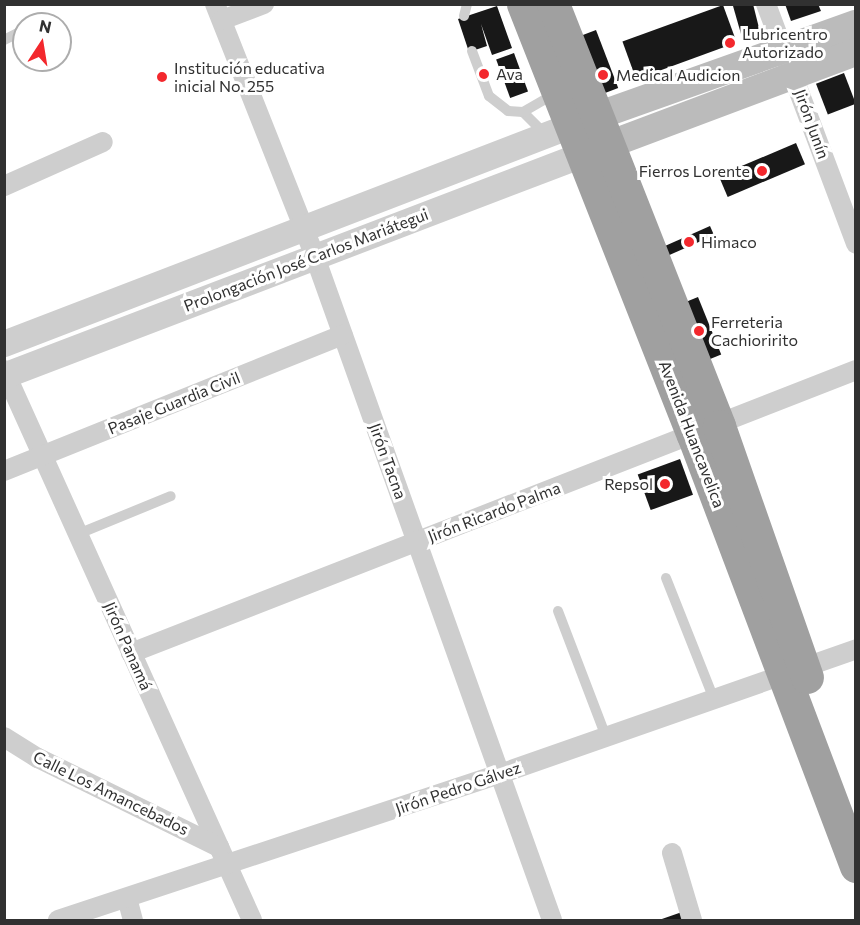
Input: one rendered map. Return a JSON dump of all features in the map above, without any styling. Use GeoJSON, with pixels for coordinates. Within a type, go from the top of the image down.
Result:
{"type":"FeatureCollection","features":[{"type":"Feature","properties":{"kind":"highway","name":"Avenida Huancavelica"},"geometry":{"type":"LineString","coordinates":[[524,4],[558,91],[581,135],[706,430],[793,671],[855,866]]}},
{"type":"Feature","properties":{"kind":"highway","name":"Avenida Huancavelica"},"geometry":{"type":"LineString","coordinates":[[553,4],[581,135]]}},
{"type":"Feature","properties":{"kind":"highway","name":"Avenida Huancavelica"},"geometry":{"type":"LineString","coordinates":[[793,671],[855,802]]}},
{"type":"Feature","properties":{"kind":"main road"},"geometry":{"type":"LineString","coordinates":[[581,135],[789,62],[855,24]]}},
{"type":"Feature","properties":{"kind":"main road"},"geometry":{"type":"LineString","coordinates":[[789,62],[855,52]]}},
{"type":"Feature","properties":{"kind":"street"},"geometry":{"type":"LineString","coordinates":[[218,12],[264,4]]}},
{"type":"Feature","properties":{"kind":"street","name":"Jirón Junín"},"geometry":{"type":"LineString","coordinates":[[766,4],[855,244]]}},
{"type":"Feature","properties":{"kind":"street","name":"Jirón Tacna"},"geometry":{"type":"LineString","coordinates":[[218,12],[315,257],[550,920]]}},
{"type":"Feature","properties":{"kind":"street","name":"Prolongación José Carlos Mariátegui"},"geometry":{"type":"LineString","coordinates":[[4,344],[304,229],[581,135]]}},
{"type":"Feature","properties":{"kind":"street","name":"Prolongación José Carlos Mariátegui"},"geometry":{"type":"LineString","coordinates":[[5,374],[315,257],[581,135]]}},
{"type":"Feature","properties":{"kind":"street"},"geometry":{"type":"LineString","coordinates":[[4,186],[103,142]]}},
{"type":"Feature","properties":{"kind":"street","name":"Pasaje Guardia Civil"},"geometry":{"type":"LineString","coordinates":[[4,471],[343,335]]}},
{"type":"Feature","properties":{"kind":"street","name":"Jirón Ricardo Palma"},"geometry":{"type":"LineString","coordinates":[[131,652],[706,430],[855,370]]}},
{"type":"Feature","properties":{"kind":"street","name":"Jirón Panamá"},"geometry":{"type":"LineString","coordinates":[[5,374],[252,921]]}},
{"type":"Feature","properties":{"kind":"street","name":"Jirón Pedro Gálvez"},"geometry":{"type":"LineString","coordinates":[[58,921],[500,774],[855,649]]}},
{"type":"Feature","properties":{"kind":"street","name":"Calle Los Amancebados"},"geometry":{"type":"LineString","coordinates":[[4,737],[38,758],[219,846]]}},
{"type":"Feature","properties":{"kind":"street"},"geometry":{"type":"LineString","coordinates":[[672,853],[692,921]]}},
{"type":"Feature","properties":{"kind":"street"},"geometry":{"type":"LineString","coordinates":[[126,898],[133,921]]}},
{"type":"Feature","properties":{"kind":"lane"},"geometry":{"type":"LineString","coordinates":[[464,16],[467,4]]}},
{"type":"Feature","properties":{"kind":"lane"},"geometry":{"type":"LineString","coordinates":[[472,51],[489,96],[508,111],[523,112],[581,135]]}},
{"type":"Feature","properties":{"kind":"lane"},"geometry":{"type":"LineString","coordinates":[[523,112],[558,91]]}},
{"type":"Feature","properties":{"kind":"lane"},"geometry":{"type":"LineString","coordinates":[[78,534],[171,496]]}},
{"type":"Feature","properties":{"kind":"lane"},"geometry":{"type":"LineString","coordinates":[[666,578],[714,699]]}},
{"type":"Feature","properties":{"kind":"lane"},"geometry":{"type":"LineString","coordinates":[[558,611],[606,737]]}},
{"type":"Feature","properties":{"kind":"building"},"geometry":{"type":"Polygon","coordinates":[[[753,4],[761,36],[743,41],[733,6],[753,4]]]}},
{"type":"Feature","properties":{"kind":"building"},"geometry":{"type":"Polygon","coordinates":[[[785,4],[818,4],[821,11],[791,21],[785,4]]]}},
{"type":"Feature","properties":{"kind":"building"},"geometry":{"type":"Polygon","coordinates":[[[723,5],[737,43],[636,79],[622,42],[723,5]]]}},
{"type":"Feature","properties":{"kind":"building"},"geometry":{"type":"Polygon","coordinates":[[[497,6],[512,48],[492,55],[481,24],[487,46],[469,52],[458,19],[497,6]]]}},
{"type":"Feature","properties":{"kind":"building"},"geometry":{"type":"Polygon","coordinates":[[[596,30],[618,88],[600,95],[578,37],[596,30]]]}},
{"type":"Feature","properties":{"kind":"building"},"geometry":{"type":"Polygon","coordinates":[[[514,53],[528,92],[510,98],[496,59],[514,53]]]}},
{"type":"Feature","properties":{"kind":"building"},"geometry":{"type":"Polygon","coordinates":[[[844,73],[856,104],[828,115],[816,84],[844,73]]]}},
{"type":"Feature","properties":{"kind":"building","name":"Fierros Lorente"},"geometry":{"type":"Polygon","coordinates":[[[796,143],[805,164],[728,197],[719,176],[796,143]]]}},
{"type":"Feature","properties":{"kind":"building","name":"Himaco"},"geometry":{"type":"Polygon","coordinates":[[[710,226],[714,235],[666,257],[662,248],[710,226]]]}},
{"type":"Feature","properties":{"kind":"building","name":"Ferreteria Cachioririto"},"geometry":{"type":"Polygon","coordinates":[[[698,297],[721,354],[699,363],[676,306],[698,297]]]}},
{"type":"Feature","properties":{"kind":"building","name":"Repsol"},"geometry":{"type":"Polygon","coordinates":[[[680,459],[693,495],[651,510],[638,474],[680,459]]]}},
{"type":"Feature","properties":{"kind":"building"},"geometry":{"type":"Polygon","coordinates":[[[682,912],[685,920],[659,920],[682,912]]]}},
{"type":"Feature","properties":{"kind":"place","name":"Lubricentro Autorizado"},"geometry":{"type":"Point","coordinates":[730,43]}},
{"type":"Feature","properties":{"kind":"place","name":"Ava"},"geometry":{"type":"Point","coordinates":[484,74]}},
{"type":"Feature","properties":{"kind":"place","name":"Medical Audicion"},"geometry":{"type":"Point","coordinates":[603,75]}},
{"type":"Feature","properties":{"kind":"place","name":"Institución educativa inicial No. 255"},"geometry":{"type":"Point","coordinates":[162,77]}},
{"type":"Feature","properties":{"kind":"place","name":"Fierros Lorente"},"geometry":{"type":"Point","coordinates":[762,171]}},
{"type":"Feature","properties":{"kind":"place","name":"Himaco"},"geometry":{"type":"Point","coordinates":[689,242]}},
{"type":"Feature","properties":{"kind":"place","name":"Ferreteria Cachioririto"},"geometry":{"type":"Point","coordinates":[699,331]}},
{"type":"Feature","properties":{"kind":"place","name":"Repsol"},"geometry":{"type":"Point","coordinates":[665,484]}}]}
